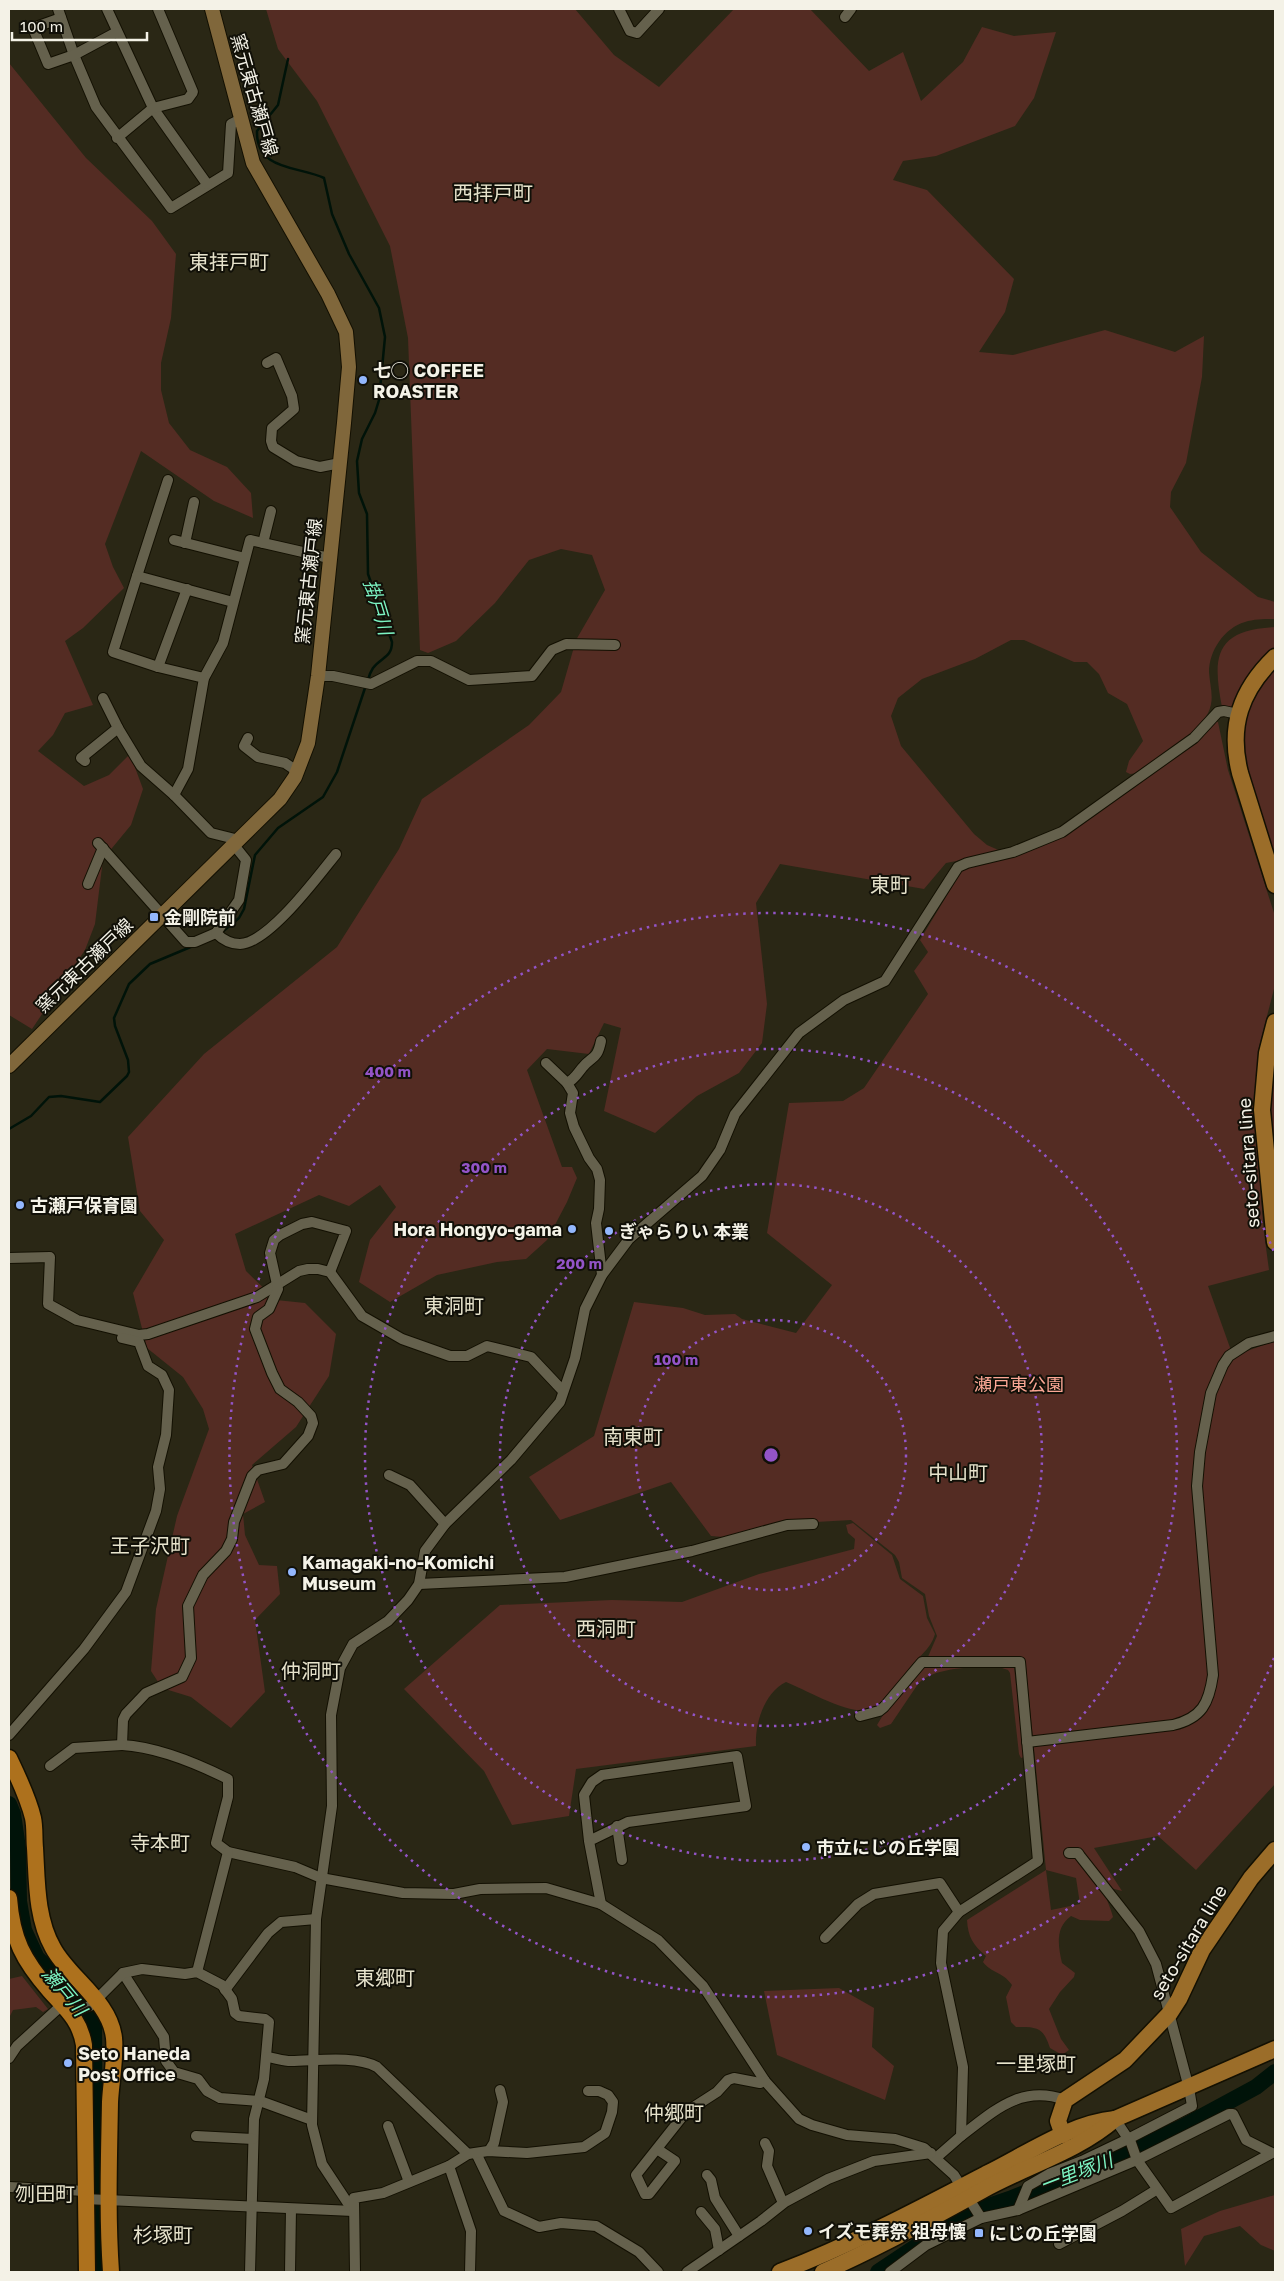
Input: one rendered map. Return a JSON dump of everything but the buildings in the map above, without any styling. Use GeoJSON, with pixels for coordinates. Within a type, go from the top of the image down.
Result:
{"type":"FeatureCollection","features":[{"type":"Feature","properties":{"kind":"highway"},"geometry":{"type":"LineString","coordinates":[[9,1758],[33,1819],[38,1893],[44,1927],[53,1948],[110,2023],[114,2038],[110,2118],[110,2185],[105,2200],[111,2272]]}},
{"type":"Feature","properties":{"kind":"highway"},"geometry":{"type":"LineString","coordinates":[[9,1898],[14,1934],[20,1950],[32,1969],[70,2009],[82,2033],[84,2044],[87,2272]]}},
{"type":"Feature","properties":{"kind":"main road","name":"窯元東古瀬戸線"},"geometry":{"type":"LineString","coordinates":[[9,1066],[280,799],[297,771],[308,743],[318,676],[349,367],[346,332],[328,294],[253,163],[212,9]]}},
{"type":"Feature","properties":{"kind":"main road"},"geometry":{"type":"LineString","coordinates":[[1275,657],[1254,681],[1238,714],[1235,738],[1236,756],[1275,885]]}},
{"type":"Feature","properties":{"kind":"main road","name":"seto-sitara line"},"geometry":{"type":"LineString","coordinates":[[1275,1022],[1267,1053],[1262,1110],[1275,1242]]}},
{"type":"Feature","properties":{"kind":"main road","name":"seto-sitara line"},"geometry":{"type":"LineString","coordinates":[[1065,2100],[1124,2060],[1170,2012],[1179,1999],[1202,1950],[1251,1878],[1275,1850]]}},
{"type":"Feature","properties":{"kind":"main road"},"geometry":{"type":"LineString","coordinates":[[780,2272],[974,2206],[982,2191],[1100,2132],[1114,2120],[1275,2049]]}},
{"type":"Feature","properties":{"kind":"main road"},"geometry":{"type":"LineString","coordinates":[[1063,2135],[1058,2121],[1065,2100]]}},
{"type":"Feature","properties":{"kind":"main road"},"geometry":{"type":"LineString","coordinates":[[823,2272],[974,2206],[1063,2135],[1098,2121],[1114,2120]]}},
{"type":"Feature","properties":{"kind":"street"},"geometry":{"type":"LineString","coordinates":[[107,9],[153,108],[207,184]]}},
{"type":"Feature","properties":{"kind":"street"},"geometry":{"type":"LineString","coordinates":[[117,138],[153,108],[188,99],[193,92],[158,9]]}},
{"type":"Feature","properties":{"kind":"street"},"geometry":{"type":"LineString","coordinates":[[619,9],[630,31],[637,33],[659,9]]}},
{"type":"Feature","properties":{"kind":"street"},"geometry":{"type":"LineString","coordinates":[[117,32],[74,55],[48,64],[33,28],[59,14],[74,55],[96,107],[117,138],[171,208],[207,184],[228,173],[231,124],[240,119]]}},
{"type":"Feature","properties":{"kind":"street"},"geometry":{"type":"LineString","coordinates":[[267,363],[276,358],[292,396],[294,409],[272,428],[271,441],[274,446],[296,461],[320,467],[340,463]]}},
{"type":"Feature","properties":{"kind":"street"},"geometry":{"type":"LineString","coordinates":[[168,480],[113,652],[204,678]]}},
{"type":"Feature","properties":{"kind":"street"},"geometry":{"type":"LineString","coordinates":[[184,543],[194,502]]}},
{"type":"Feature","properties":{"kind":"street"},"geometry":{"type":"LineString","coordinates":[[263,543],[271,512]]}},
{"type":"Feature","properties":{"kind":"street"},"geometry":{"type":"LineString","coordinates":[[174,540],[245,558]]}},
{"type":"Feature","properties":{"kind":"street"},"geometry":{"type":"LineString","coordinates":[[174,795],[188,769],[204,678],[223,643],[250,540],[329,558]]}},
{"type":"Feature","properties":{"kind":"street"},"geometry":{"type":"LineString","coordinates":[[137,576],[233,602]]}},
{"type":"Feature","properties":{"kind":"street"},"geometry":{"type":"LineString","coordinates":[[158,666],[187,590]]}},
{"type":"Feature","properties":{"kind":"street"},"geometry":{"type":"LineString","coordinates":[[318,676],[333,676],[367,684],[417,661],[431,660],[469,680],[532,676],[552,650],[566,644],[615,645]]}},
{"type":"Feature","properties":{"kind":"street"},"geometry":{"type":"LineString","coordinates":[[88,884],[100,845],[186,942],[196,942],[217,935],[239,900],[246,860],[237,843],[211,833],[174,795],[141,766],[118,728],[103,698]]}},
{"type":"Feature","properties":{"kind":"street"},"geometry":{"type":"LineString","coordinates":[[353,2212],[322,2164],[312,2120],[316,1919],[332,1806],[331,1715],[340,1668],[353,1644],[388,1621],[400,1610],[419,1584],[425,1551],[445,1524],[510,1460],[560,1402],[575,1358],[585,1309],[602,1276],[629,1239],[702,1176],[720,1150],[735,1114],[799,1033],[844,1000],[885,981],[958,867],[966,863],[1013,852],[1062,832],[1194,738],[1218,712],[1224,711],[1238,714]]}},
{"type":"Feature","properties":{"kind":"street"},"geometry":{"type":"LineString","coordinates":[[85,761],[81,758],[118,728]]}},
{"type":"Feature","properties":{"kind":"street"},"geometry":{"type":"LineString","coordinates":[[248,738],[244,746],[258,758],[285,763],[297,771]]}},
{"type":"Feature","properties":{"kind":"street"},"geometry":{"type":"LineString","coordinates":[[217,935],[240,944],[251,941],[273,927],[336,854]]}},
{"type":"Feature","properties":{"kind":"street"},"geometry":{"type":"LineString","coordinates":[[568,1083],[574,1080],[583,1067],[594,1059],[600,1041]]}},
{"type":"Feature","properties":{"kind":"street"},"geometry":{"type":"LineString","coordinates":[[546,1063],[568,1083],[573,1092],[570,1113],[574,1127],[597,1168],[600,1180],[599,1208],[596,1223],[602,1276]]}},
{"type":"Feature","properties":{"kind":"street"},"geometry":{"type":"LineString","coordinates":[[122,1745],[123,1720],[126,1714],[146,1694],[182,1677],[191,1658],[188,1606],[203,1575],[226,1551],[232,1539],[234,1522],[252,1476],[258,1470],[283,1464],[308,1436],[312,1423],[311,1416],[298,1402],[280,1389],[256,1329],[258,1318],[269,1309],[278,1289],[278,1282],[270,1253],[274,1240],[302,1224],[312,1222],[346,1231],[330,1272]]}},
{"type":"Feature","properties":{"kind":"street"},"geometry":{"type":"LineString","coordinates":[[9,1258],[50,1258],[48,1304],[77,1320],[122,1332],[148,1334],[257,1297],[278,1282],[308,1269],[330,1272],[362,1316],[402,1339],[450,1356],[467,1356],[487,1346],[531,1357],[563,1391]]}},
{"type":"Feature","properties":{"kind":"street"},"geometry":{"type":"LineString","coordinates":[[9,1735],[84,1649],[126,1592],[156,1512],[160,1489],[158,1467],[166,1435],[169,1390],[162,1375],[148,1366],[139,1342],[122,1338],[122,1332]]}},
{"type":"Feature","properties":{"kind":"street"},"geometry":{"type":"LineString","coordinates":[[1027,1742],[1173,1726],[1187,1722],[1197,1715],[1205,1705],[1211,1692],[1213,1675],[1196,1486],[1211,1393],[1222,1365],[1234,1352],[1249,1343],[1275,1336]]}},
{"type":"Feature","properties":{"kind":"street"},"geometry":{"type":"LineString","coordinates":[[389,1475],[410,1485],[445,1524]]}},
{"type":"Feature","properties":{"kind":"street"},"geometry":{"type":"LineString","coordinates":[[419,1584],[565,1577],[692,1551],[774,1528],[814,1524]]}},
{"type":"Feature","properties":{"kind":"street"},"geometry":{"type":"LineString","coordinates":[[860,1716],[879,1711],[884,1707],[922,1662],[1020,1662],[1038,1861],[959,1912],[943,1931],[941,1963],[963,2067],[961,2136]]}},
{"type":"Feature","properties":{"kind":"street"},"geometry":{"type":"LineString","coordinates":[[50,1766],[65,1757],[74,1748],[122,1745],[150,1749],[196,1764],[228,1779],[228,1797],[216,1843],[228,1852],[295,1867],[321,1878],[403,1893],[454,1894],[480,1889],[546,1888],[601,1904],[658,1940],[692,1973],[703,1986],[765,2081],[792,2112],[812,2126],[847,2135],[894,2139],[924,2148],[934,2155],[974,2206]]}},
{"type":"Feature","properties":{"kind":"street"},"geometry":{"type":"LineString","coordinates":[[589,1841],[628,1822],[746,1806],[737,1756],[602,1775],[596,1779],[584,1795],[589,1841],[601,1904]]}},
{"type":"Feature","properties":{"kind":"street"},"geometry":{"type":"LineString","coordinates":[[618,1826],[622,1860]]}},
{"type":"Feature","properties":{"kind":"street"},"geometry":{"type":"LineString","coordinates":[[197,1972],[228,1852]]}},
{"type":"Feature","properties":{"kind":"street"},"geometry":{"type":"LineString","coordinates":[[1018,2209],[1028,2186],[1049,2174],[1129,2141],[1192,2106],[1158,1970],[1141,1934],[1080,1856],[1075,1852],[1069,1853]]}},
{"type":"Feature","properties":{"kind":"street"},"geometry":{"type":"LineString","coordinates":[[825,1938],[858,1904],[874,1894],[940,1883],[959,1912]]}},
{"type":"Feature","properties":{"kind":"street"},"geometry":{"type":"LineString","coordinates":[[226,1990],[268,1933],[281,1922],[316,1919]]}},
{"type":"Feature","properties":{"kind":"street"},"geometry":{"type":"LineString","coordinates":[[9,2058],[13,2046],[70,2009],[93,2003],[123,1973],[142,1969],[185,1974],[197,1972],[222,1985],[232,1999],[235,2013],[239,2016],[265,2019],[269,2022],[267,2057],[260,2101],[254,2119],[250,2272]]}},
{"type":"Feature","properties":{"kind":"street"},"geometry":{"type":"LineString","coordinates":[[123,1973],[164,2037],[166,2061],[174,2072],[198,2079],[207,2091],[220,2098],[260,2101],[312,2120]]}},
{"type":"Feature","properties":{"kind":"street"},"geometry":{"type":"LineString","coordinates":[[267,2057],[289,2061],[338,2059],[368,2062],[377,2067],[472,2153],[504,2211],[539,2227],[562,2223],[596,2226],[639,2252],[658,2272]]}},
{"type":"Feature","properties":{"kind":"street"},"geometry":{"type":"LineString","coordinates":[[657,2149],[686,2112],[716,2092],[728,2080],[734,2078],[760,2083],[765,2081]]}},
{"type":"Feature","properties":{"kind":"street"},"geometry":{"type":"LineString","coordinates":[[489,2151],[494,2143],[503,2102],[500,2090]]}},
{"type":"Feature","properties":{"kind":"street"},"geometry":{"type":"LineString","coordinates":[[355,2272],[353,2212],[356,2197],[376,2195],[449,2166],[472,2153],[489,2151],[527,2153],[584,2147],[605,2133],[612,2112],[613,2102],[608,2095],[599,2091],[588,2091]]}},
{"type":"Feature","properties":{"kind":"street"},"geometry":{"type":"LineString","coordinates":[[687,2272],[783,2203],[828,2179],[874,2160],[934,2155],[1002,2104],[1014,2099],[1055,2096],[1065,2100]]}},
{"type":"Feature","properties":{"kind":"street"},"geometry":{"type":"LineString","coordinates":[[890,2272],[926,2246],[974,2206],[1018,2209],[1137,2158],[1229,2114],[1233,2114],[1246,2140],[1272,2153],[1171,2208],[1156,2190],[1137,2158],[1129,2141],[1114,2120]]}},
{"type":"Feature","properties":{"kind":"street"},"geometry":{"type":"LineString","coordinates":[[388,2126],[409,2182]]}},
{"type":"Feature","properties":{"kind":"street"},"geometry":{"type":"LineString","coordinates":[[196,2136],[253,2139]]}},
{"type":"Feature","properties":{"kind":"street"},"geometry":{"type":"LineString","coordinates":[[765,2143],[769,2151],[767,2166],[783,2203]]}},
{"type":"Feature","properties":{"kind":"street"},"geometry":{"type":"LineString","coordinates":[[449,2166],[471,2231],[470,2272]]}},
{"type":"Feature","properties":{"kind":"street"},"geometry":{"type":"LineString","coordinates":[[707,2175],[711,2180],[715,2198],[739,2236]]}},
{"type":"Feature","properties":{"kind":"street"},"geometry":{"type":"LineString","coordinates":[[9,2187],[105,2200],[353,2212]]}},
{"type":"Feature","properties":{"kind":"street"},"geometry":{"type":"LineString","coordinates":[[1059,2244],[1122,2211],[1156,2190]]}},
{"type":"Feature","properties":{"kind":"street"},"geometry":{"type":"LineString","coordinates":[[290,2272],[291,2209]]}},
{"type":"Feature","properties":{"kind":"street"},"geometry":{"type":"LineString","coordinates":[[701,2212],[714,2229],[719,2250]]}},
{"type":"Feature","properties":{"kind":"green space"},"geometry":{"type":"Polygon","coordinates":[[[266,9],[575,9],[614,55],[659,87],[734,9],[810,9],[869,71],[903,52],[921,101],[963,62],[982,27],[1014,36],[1056,32],[1034,98],[1015,126],[936,156],[903,161],[893,180],[927,190],[1014,279],[1005,312],[979,352],[1013,355],[1105,330],[1175,352],[1204,336],[1202,377],[1186,463],[1171,492],[1170,507],[1201,552],[1258,597],[1275,602],[1275,619],[1245,622],[1237,625],[1224,635],[1215,649],[1210,664],[1212,698],[1208,713],[1186,739],[1138,773],[1130,774],[1126,772],[1129,761],[1143,741],[1127,704],[1108,693],[1099,674],[1087,662],[1074,662],[1024,640],[1011,640],[975,659],[922,679],[898,698],[891,716],[901,746],[974,834],[987,845],[1003,852],[946,863],[924,889],[780,864],[756,903],[767,1004],[762,1043],[739,1073],[697,1096],[655,1133],[604,1111],[621,1028],[604,1023],[589,1054],[547,1049],[527,1070],[562,1167],[572,1167],[577,1178],[547,1240],[526,1259],[497,1262],[437,1275],[390,1302],[359,1282],[370,1240],[396,1207],[380,1185],[349,1206],[319,1195],[235,1234],[246,1271],[276,1300],[305,1303],[336,1334],[329,1376],[296,1427],[252,1465],[265,1502],[243,1514],[245,1535],[259,1565],[277,1566],[280,1594],[255,1620],[265,1692],[231,1728],[191,1697],[162,1688],[151,1671],[156,1609],[177,1516],[209,1429],[203,1409],[183,1377],[147,1348],[133,1293],[164,1240],[140,1211],[128,1137],[204,1054],[337,947],[399,849],[422,799],[529,725],[561,692],[576,640],[605,590],[592,555],[561,549],[529,560],[495,603],[456,641],[428,653],[420,650],[408,338],[390,246],[317,101],[278,49],[266,9]]]}},
{"type":"Feature","properties":{"kind":"green space"},"geometry":{"type":"Polygon","coordinates":[[[9,63],[86,158],[152,221],[176,254],[171,318],[161,363],[161,390],[169,423],[190,450],[227,467],[251,493],[253,518],[214,501],[141,451],[105,544],[113,567],[124,588],[83,628],[65,641],[93,705],[65,713],[53,735],[38,751],[84,786],[109,775],[130,754],[143,789],[131,825],[103,859],[95,924],[85,950],[32,1029],[9,1015],[9,63]]]}},
{"type":"Feature","properties":{"kind":"green space"},"geometry":{"type":"Polygon","coordinates":[[[1275,627],[1275,647],[1249,675],[1239,691],[1232,709],[1222,707],[1218,673],[1222,649],[1229,640],[1240,634],[1255,629],[1275,627]]]}},
{"type":"Feature","properties":{"kind":"green space"},"geometry":{"type":"Polygon","coordinates":[[[1275,667],[1275,868],[1241,757],[1243,723],[1258,687],[1275,667]]]}},
{"type":"Feature","properties":{"kind":"green space","name":"瀬戸東公園"},"geometry":{"type":"Polygon","coordinates":[[[1213,721],[1218,722],[1228,770],[1275,916],[1275,985],[1259,1047],[1254,1108],[1264,1233],[1269,1270],[1208,1286],[1233,1356],[1275,1341],[1275,1784],[1196,1870],[1158,1836],[1094,1848],[1122,1891],[1099,1885],[1113,1917],[1109,1921],[1080,1920],[1071,1916],[1060,1931],[1059,1950],[1062,1963],[1075,1973],[1074,1977],[1060,1992],[1049,2009],[1061,2039],[1069,2050],[1062,2055],[1050,2048],[1045,2036],[1039,2030],[1030,2027],[1016,2027],[1011,2022],[1006,1997],[1012,1985],[983,1962],[986,1956],[972,1940],[967,1920],[1046,1870],[1025,1658],[927,1659],[937,1636],[929,1616],[925,1594],[902,1578],[899,1562],[895,1555],[851,1520],[816,1522],[723,1537],[711,1536],[671,1482],[560,1520],[529,1477],[594,1436],[634,1302],[683,1308],[705,1315],[735,1314],[742,1319],[796,1333],[832,1285],[767,1233],[789,1103],[843,1101],[864,1088],[928,994],[914,971],[928,952],[920,940],[961,872],[968,867],[1060,838],[1213,721]],[[1046,1870],[1051,1910],[1080,1904],[1076,1878],[1046,1870]]]}},
{"type":"Feature","properties":{"kind":"green space"},"geometry":{"type":"Polygon","coordinates":[[[1275,1043],[1275,1198],[1268,1090],[1275,1043]]]}},
{"type":"Feature","properties":{"kind":"green space"},"geometry":{"type":"Polygon","coordinates":[[[853,1523],[892,1555],[900,1579],[923,1596],[927,1618],[935,1634],[927,1649],[912,1665],[890,1696],[876,1708],[867,1711],[844,1707],[786,1682],[772,1693],[762,1710],[757,1728],[756,1746],[576,1769],[569,1816],[512,1825],[484,1771],[404,1689],[500,1605],[612,1600],[682,1602],[759,1574],[854,1549],[855,1539],[848,1533],[846,1525],[853,1523]]]}},
{"type":"Feature","properties":{"kind":"green space"},"geometry":{"type":"Polygon","coordinates":[[[921,1666],[1014,1667],[1024,1757],[1021,1758],[1019,1754],[1010,1673],[1002,1668],[957,1668],[945,1670],[925,1678],[918,1684],[891,1724],[880,1728],[877,1725],[886,1710],[921,1666]]]}},
{"type":"Feature","properties":{"kind":"green space"},"geometry":{"type":"Polygon","coordinates":[[[22,1976],[48,2009],[43,2012],[36,2007],[13,2010],[9,2018],[9,1979],[22,1976]]]}},
{"type":"Feature","properties":{"kind":"green space"},"geometry":{"type":"Polygon","coordinates":[[[839,1988],[874,2008],[872,2047],[894,2066],[885,2100],[777,2055],[764,1991],[839,1988]]]}},
{"type":"Feature","properties":{"kind":"green space"},"geometry":{"type":"Polygon","coordinates":[[[1275,2195],[1275,2251],[1261,2245],[1240,2226],[1204,2236],[1185,2266],[1181,2229],[1220,2211],[1275,2195]]]}},
{"type":"Feature","properties":{"kind":"waterway","name":"掛戸川"},"geometry":{"type":"LineString","coordinates":[[288,59],[278,105],[257,131],[259,144],[264,154],[271,160],[281,165],[324,178],[332,214],[349,254],[379,308],[385,337],[379,400],[375,413],[362,439],[357,461],[359,493],[367,514],[368,574],[392,642],[392,647],[388,654],[373,668],[368,680]]}},
{"type":"Feature","properties":{"kind":"waterway","name":"掛戸川"},"geometry":{"type":"LineString","coordinates":[[221,933],[239,918],[244,909],[255,855],[278,828],[323,797],[337,772],[366,685]]}},
{"type":"Feature","properties":{"kind":"waterway","name":"掛戸川"},"geometry":{"type":"LineString","coordinates":[[9,1129],[31,1116],[49,1097],[61,1096],[100,1102],[127,1076],[129,1072],[128,1060],[115,1026],[114,1018],[129,984],[150,964],[193,946]]}},
{"type":"Feature","properties":{"kind":"waterway","name":"瀬戸川"},"geometry":{"type":"LineString","coordinates":[[9,1804],[13,1814],[18,1848],[19,1901],[24,1930],[37,1958],[67,1988],[94,2025],[95,2185],[98,2272]]}},
{"type":"Feature","properties":{"kind":"waterway","name":"一里塚川"},"geometry":{"type":"LineString","coordinates":[[878,2272],[965,2214],[1012,2198],[1122,2155],[1182,2127],[1256,2087],[1275,2072]]}},
{"type":"Feature","properties":{"kind":"place","name":"七◯ COFFEE ROASTER"},"geometry":{"type":"Point","coordinates":[363,380]}},
{"type":"Feature","properties":{"kind":"place","name":"金剛院前"},"geometry":{"type":"Point","coordinates":[154,917]}},
{"type":"Feature","properties":{"kind":"place","name":"古瀬戸保育園"},"geometry":{"type":"Point","coordinates":[20,1205]}},
{"type":"Feature","properties":{"kind":"place","name":"Hora Hongyo-gama"},"geometry":{"type":"Point","coordinates":[572,1229]}},
{"type":"Feature","properties":{"kind":"place","name":"ぎゃらりい 本業"},"geometry":{"type":"Point","coordinates":[609,1231]}},
{"type":"Feature","properties":{"kind":"place","name":"Kamagaki-no-Komichi Museum"},"geometry":{"type":"Point","coordinates":[292,1572]}},
{"type":"Feature","properties":{"kind":"place","name":"市立にじの丘学園"},"geometry":{"type":"Point","coordinates":[806,1847]}},
{"type":"Feature","properties":{"kind":"place","name":"Seto Haneda Post Office"},"geometry":{"type":"Point","coordinates":[68,2063]}},
{"type":"Feature","properties":{"kind":"place","name":"イズモ葬祭 祖母懐"},"geometry":{"type":"Point","coordinates":[808,2231]}},
{"type":"Feature","properties":{"kind":"place","name":"にじの丘学園"},"geometry":{"type":"Point","coordinates":[979,2233]}},
{"type":"Feature","properties":{"kind":"district","name":"西拝戸町"},"geometry":{"type":"Point","coordinates":[493,192]}},
{"type":"Feature","properties":{"kind":"district","name":"東拝戸町"},"geometry":{"type":"Point","coordinates":[229,261]}},
{"type":"Feature","properties":{"kind":"district","name":"東町"},"geometry":{"type":"Point","coordinates":[890,884]}},
{"type":"Feature","properties":{"kind":"district","name":"東洞町"},"geometry":{"type":"Point","coordinates":[454,1305]}},
{"type":"Feature","properties":{"kind":"district","name":"南東町"},"geometry":{"type":"Point","coordinates":[633,1436]}},
{"type":"Feature","properties":{"kind":"district","name":"中山町"},"geometry":{"type":"Point","coordinates":[958,1472]}},
{"type":"Feature","properties":{"kind":"district","name":"王子沢町"},"geometry":{"type":"Point","coordinates":[150,1545]}},
{"type":"Feature","properties":{"kind":"district","name":"西洞町"},"geometry":{"type":"Point","coordinates":[606,1628]}},
{"type":"Feature","properties":{"kind":"district","name":"仲洞町"},"geometry":{"type":"Point","coordinates":[311,1670]}},
{"type":"Feature","properties":{"kind":"district","name":"寺本町"},"geometry":{"type":"Point","coordinates":[160,1842]}},
{"type":"Feature","properties":{"kind":"district","name":"東郷町"},"geometry":{"type":"Point","coordinates":[385,1977]}},
{"type":"Feature","properties":{"kind":"district","name":"一里塚町"},"geometry":{"type":"Point","coordinates":[1036,2063]}},
{"type":"Feature","properties":{"kind":"district","name":"仲郷町"},"geometry":{"type":"Point","coordinates":[674,2112]}},
{"type":"Feature","properties":{"kind":"district","name":"刎田町"},"geometry":{"type":"Point","coordinates":[45,2193]}},
{"type":"Feature","properties":{"kind":"district","name":"杉塚町"},"geometry":{"type":"Point","coordinates":[163,2234]}}]}
